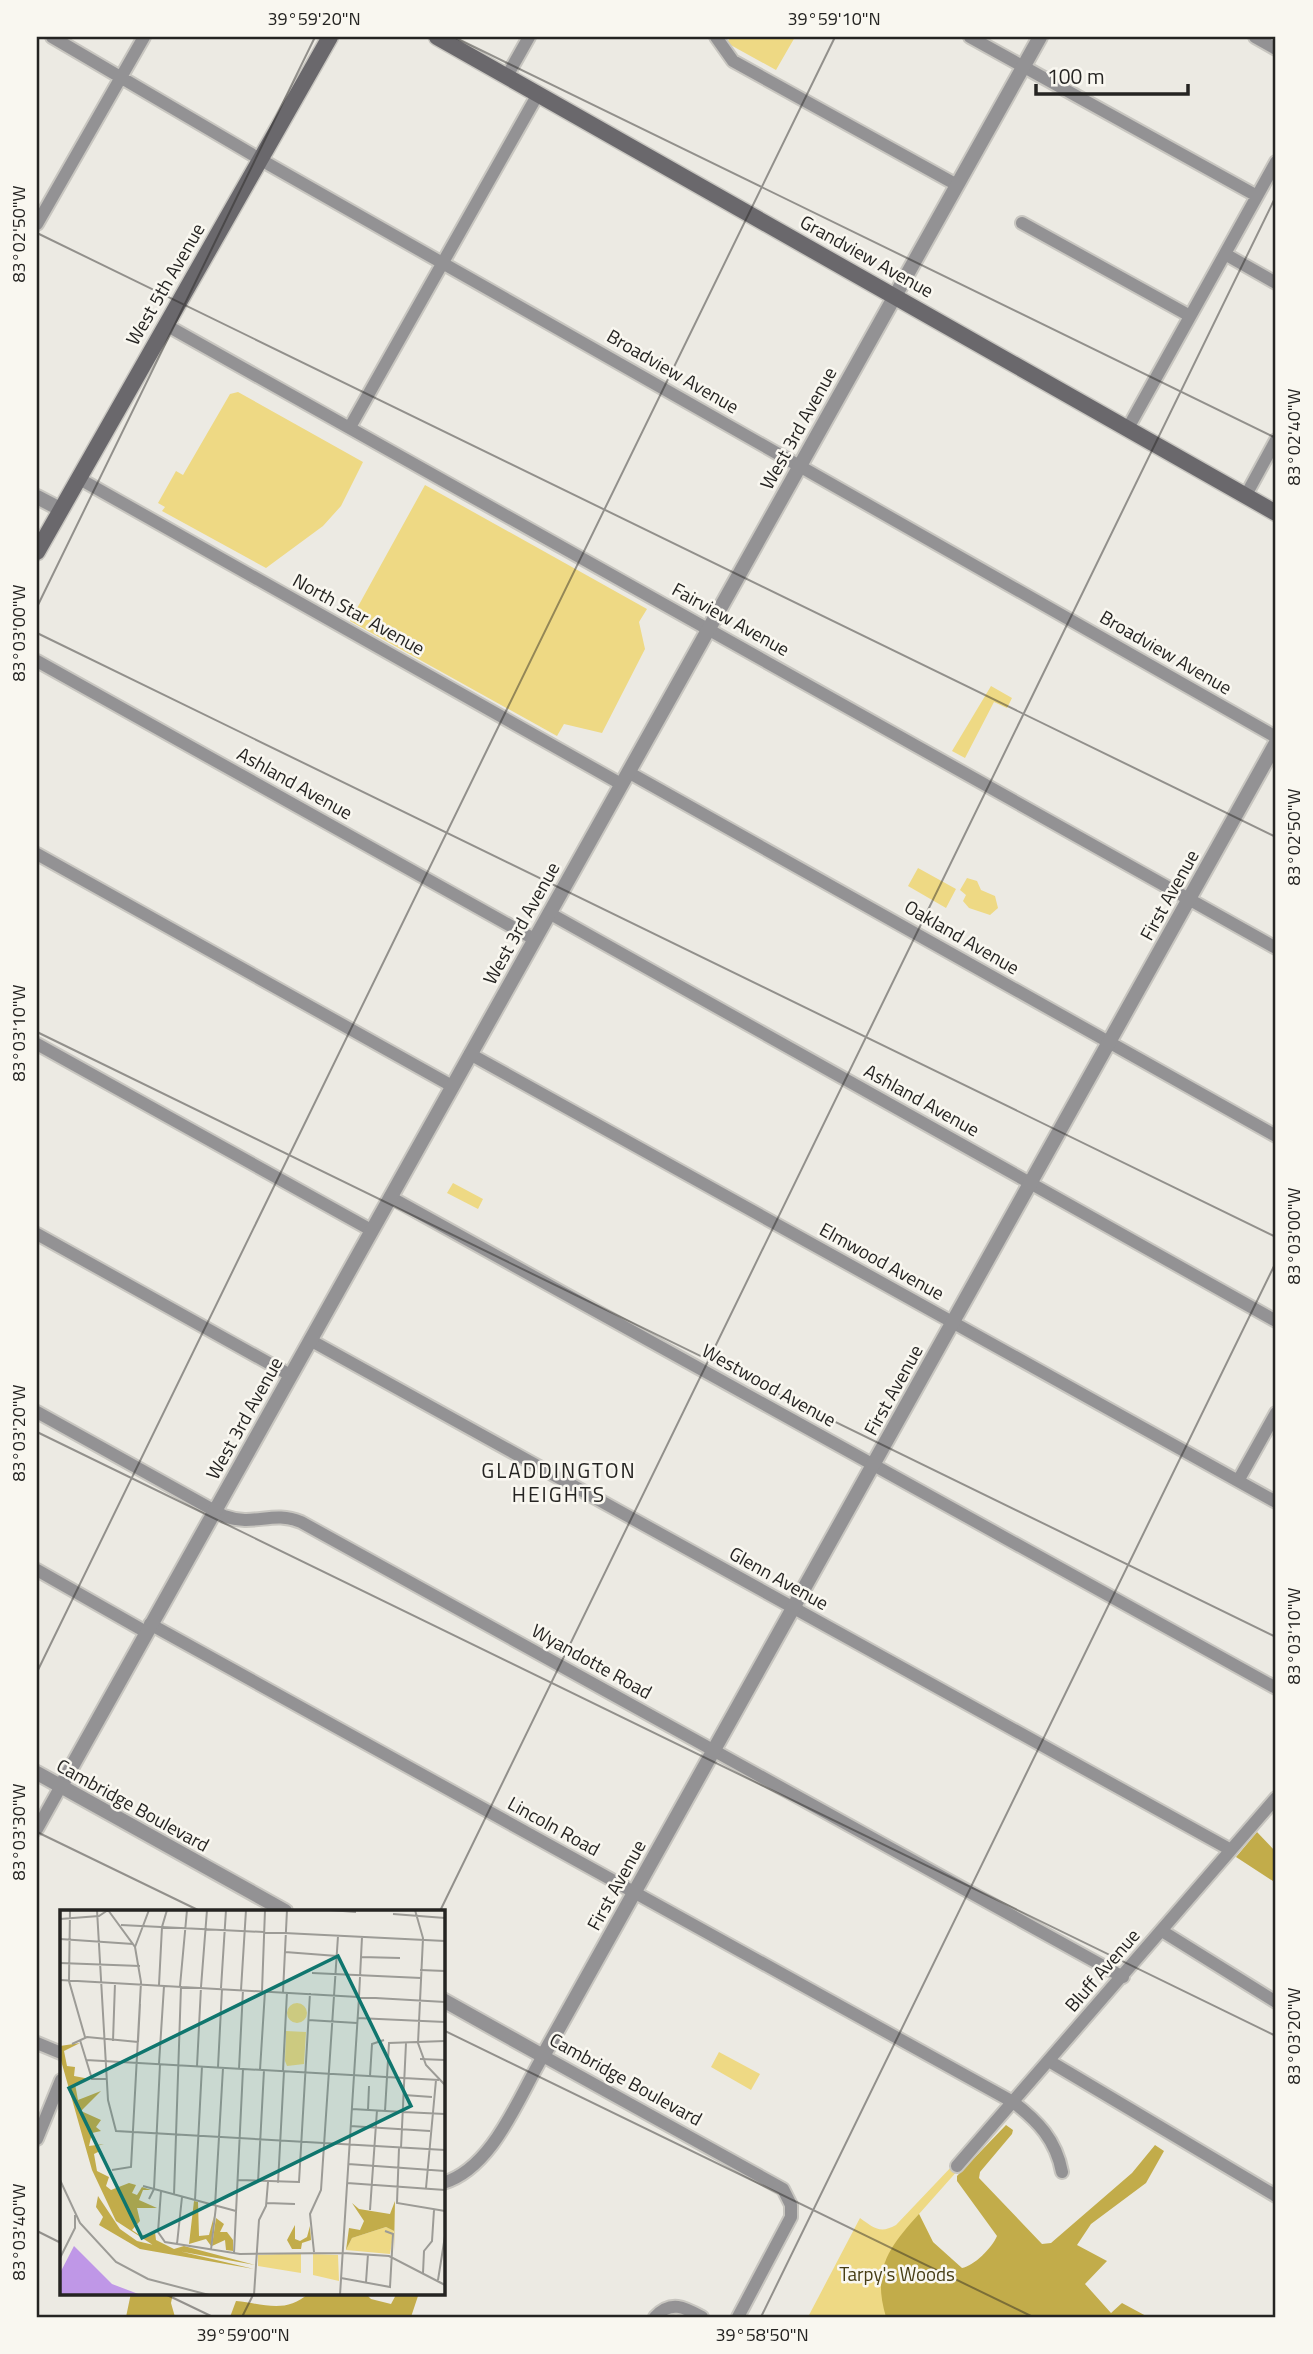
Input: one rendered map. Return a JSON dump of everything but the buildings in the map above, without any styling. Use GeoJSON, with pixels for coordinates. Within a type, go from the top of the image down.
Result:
{"type":"FeatureCollection","features":[{"type":"Feature","properties":{"kind":"main road","name":"West 5th Avenue"},"geometry":{"type":"LineString","coordinates":[[37,552],[330,37]]}},
{"type":"Feature","properties":{"kind":"main road","name":"Grandview Avenue"},"geometry":{"type":"LineString","coordinates":[[437,37],[1276,513]]}},
{"type":"Feature","properties":{"kind":"street","name":"Broadview Avenue"},"geometry":{"type":"LineString","coordinates":[[52,37],[1276,737]]}},
{"type":"Feature","properties":{"kind":"street"},"geometry":{"type":"LineString","coordinates":[[37,223],[144,37]]}},
{"type":"Feature","properties":{"kind":"street"},"geometry":{"type":"LineString","coordinates":[[507,76],[528,37]]}},
{"type":"Feature","properties":{"kind":"street"},"geometry":{"type":"LineString","coordinates":[[716,37],[733,61],[957,185]]}},
{"type":"Feature","properties":{"kind":"street"},"geometry":{"type":"LineString","coordinates":[[970,37],[1257,197]]}},
{"type":"Feature","properties":{"kind":"street","name":"West 3rd Avenue"},"geometry":{"type":"LineString","coordinates":[[37,1829],[1040,37]]}},
{"type":"Feature","properties":{"kind":"street"},"geometry":{"type":"LineString","coordinates":[[1255,37],[1276,49]]}},
{"type":"Feature","properties":{"kind":"street"},"geometry":{"type":"LineString","coordinates":[[350,427],[538,94]]}},
{"type":"Feature","properties":{"kind":"street"},"geometry":{"type":"LineString","coordinates":[[1128,428],[1276,162]]}},
{"type":"Feature","properties":{"kind":"street"},"geometry":{"type":"LineString","coordinates":[[1022,223],[1190,316]]}},
{"type":"Feature","properties":{"kind":"street"},"geometry":{"type":"LineString","coordinates":[[1225,254],[1276,283]]}},
{"type":"Feature","properties":{"kind":"street","name":"Fairview Avenue"},"geometry":{"type":"LineString","coordinates":[[166,325],[1276,948]]}},
{"type":"Feature","properties":{"kind":"street"},"geometry":{"type":"LineString","coordinates":[[1246,495],[1276,440]]}},
{"type":"Feature","properties":{"kind":"street","name":"North Star Avenue"},"geometry":{"type":"LineString","coordinates":[[78,478],[624,778]]}},
{"type":"Feature","properties":{"kind":"street"},"geometry":{"type":"LineString","coordinates":[[37,497],[60,509]]}},
{"type":"Feature","properties":{"kind":"street","name":"Ashland Avenue"},"geometry":{"type":"LineString","coordinates":[[37,661],[534,939]]}},
{"type":"Feature","properties":{"kind":"street","name":"First Avenue"},"geometry":{"type":"LineString","coordinates":[[543,2056],[1276,743]]}},
{"type":"Feature","properties":{"kind":"street","name":"Oakland Avenue"},"geometry":{"type":"LineString","coordinates":[[624,778],[1276,1136]]}},
{"type":"Feature","properties":{"kind":"street"},"geometry":{"type":"LineString","coordinates":[[37,854],[452,1086]]}},
{"type":"Feature","properties":{"kind":"street","name":"Ashland Avenue"},"geometry":{"type":"LineString","coordinates":[[549,913],[1276,1321]]}},
{"type":"Feature","properties":{"kind":"street"},"geometry":{"type":"LineString","coordinates":[[37,1044],[371,1230]]}},
{"type":"Feature","properties":{"kind":"street","name":"Elmwood Avenue"},"geometry":{"type":"LineString","coordinates":[[470,1054],[1276,1502]]}},
{"type":"Feature","properties":{"kind":"street","name":"Westwood Avenue"},"geometry":{"type":"LineString","coordinates":[[390,1196],[1276,1688]]}},
{"type":"Feature","properties":{"kind":"street"},"geometry":{"type":"LineString","coordinates":[[37,1234],[290,1375]]}},
{"type":"Feature","properties":{"kind":"street","name":"Glenn Avenue"},"geometry":{"type":"LineString","coordinates":[[310,1340],[1231,1850]]}},
{"type":"Feature","properties":{"kind":"street","name":"Wyandotte Road"},"geometry":{"type":"LineString","coordinates":[[37,1412],[214,1511],[247,1523],[286,1516],[301,1522],[1122,1977]]}},
{"type":"Feature","properties":{"kind":"street"},"geometry":{"type":"LineString","coordinates":[[1238,1480],[1276,1413]]}},
{"type":"Feature","properties":{"kind":"street","name":"Lincoln Road"},"geometry":{"type":"LineString","coordinates":[[37,1570],[148,1628],[1013,2102],[1037,2120],[1047,2134],[1062,2172]]}},
{"type":"Feature","properties":{"kind":"street","name":"Cambridge Boulevard"},"geometry":{"type":"LineString","coordinates":[[37,1773],[283,1910]]}},
{"type":"Feature","properties":{"kind":"street","name":"Bluff Avenue"},"geometry":{"type":"LineString","coordinates":[[957,2166],[1276,1798]]}},
{"type":"Feature","properties":{"kind":"street"},"geometry":{"type":"LineString","coordinates":[[1162,1931],[1276,2002]]}},
{"type":"Feature","properties":{"kind":"street","name":"Cambridge Boulevard"},"geometry":{"type":"LineString","coordinates":[[444,2001],[776,2183],[788,2196],[791,2217],[785,2233],[738,2317]]}},
{"type":"Feature","properties":{"kind":"street"},"geometry":{"type":"LineString","coordinates":[[37,2043],[60,2053]]}},
{"type":"Feature","properties":{"kind":"street"},"geometry":{"type":"LineString","coordinates":[[444,2182],[455,2179],[479,2163],[543,2056]]}},
{"type":"Feature","properties":{"kind":"street"},"geometry":{"type":"LineString","coordinates":[[1048,2061],[1276,2196]]}},
{"type":"Feature","properties":{"kind":"street"},"geometry":{"type":"LineString","coordinates":[[37,2139],[60,2082]]}},
{"type":"Feature","properties":{"kind":"street"},"geometry":{"type":"LineString","coordinates":[[655,2317],[664,2308],[674,2305],[702,2317]]}},
{"type":"Feature","properties":{"kind":"green space"},"geometry":{"type":"Polygon","coordinates":[[[730,37],[795,37],[776,70],[727,43],[730,37]]]}},
{"type":"Feature","properties":{"kind":"green space"},"geometry":{"type":"Polygon","coordinates":[[[238,392],[363,462],[341,506],[323,526],[266,568],[162,511],[165,507],[158,503],[176,471],[183,475],[230,394],[238,392]]]}},
{"type":"Feature","properties":{"kind":"green space"},"geometry":{"type":"Polygon","coordinates":[[[425,485],[647,609],[639,622],[645,649],[602,733],[564,724],[557,736],[350,621],[425,485]]]}},
{"type":"Feature","properties":{"kind":"green space"},"geometry":{"type":"Polygon","coordinates":[[[991,686],[1012,698],[1007,708],[994,702],[965,758],[952,751],[991,686]]]}},
{"type":"Feature","properties":{"kind":"green space"},"geometry":{"type":"Polygon","coordinates":[[[918,868],[956,889],[946,908],[908,886],[918,868]]]}},
{"type":"Feature","properties":{"kind":"green space"},"geometry":{"type":"Polygon","coordinates":[[[967,878],[977,881],[981,890],[995,896],[998,908],[990,915],[969,908],[963,901],[966,895],[960,890],[967,878]]]}},
{"type":"Feature","properties":{"kind":"green space"},"geometry":{"type":"Polygon","coordinates":[[[453,1183],[483,1199],[478,1209],[447,1193],[453,1183]]]}},
{"type":"Feature","properties":{"kind":"green space"},"geometry":{"type":"Polygon","coordinates":[[[1257,1832],[1276,1852],[1276,1883],[1236,1857],[1257,1832]]]}},
{"type":"Feature","properties":{"kind":"green space"},"geometry":{"type":"Polygon","coordinates":[[[719,2052],[760,2074],[751,2090],[711,2067],[719,2052]]]}},
{"type":"Feature","properties":{"kind":"green space"},"geometry":{"type":"Polygon","coordinates":[[[1006,2125],[1013,2130],[1012,2134],[980,2172],[979,2178],[1042,2244],[1051,2243],[1132,2173],[1155,2145],[1164,2151],[1146,2183],[1091,2224],[1077,2245],[1107,2261],[1085,2284],[1111,2313],[1122,2303],[1148,2317],[886,2317],[882,2300],[882,2273],[891,2249],[919,2214],[933,2242],[962,2268],[977,2260],[995,2241],[997,2236],[957,2181],[957,2176],[1006,2125]]]}},
{"type":"Feature","properties":{"kind":"green space","name":"Tarpy's Woods"},"geometry":{"type":"Polygon","coordinates":[[[954,2164],[959,2169],[919,2214],[970,2317],[808,2317],[860,2218],[877,2229],[896,2225],[954,2164]]]}},
{"type":"Feature","properties":{"kind":"green space"},"geometry":{"type":"Polygon","coordinates":[[[131,2294],[173,2294],[171,2303],[175,2317],[126,2317],[131,2294]]]}},
{"type":"Feature","properties":{"kind":"green space"},"geometry":{"type":"Polygon","coordinates":[[[308,2294],[366,2294],[371,2299],[391,2304],[396,2294],[419,2294],[411,2317],[230,2317],[236,2301],[283,2306],[308,2294]]]}},
{"type":"Feature","properties":{"kind":"district","name":"GLADDINGTON HEIGHTS"},"geometry":{"type":"Point","coordinates":[559,1483]}}]}
